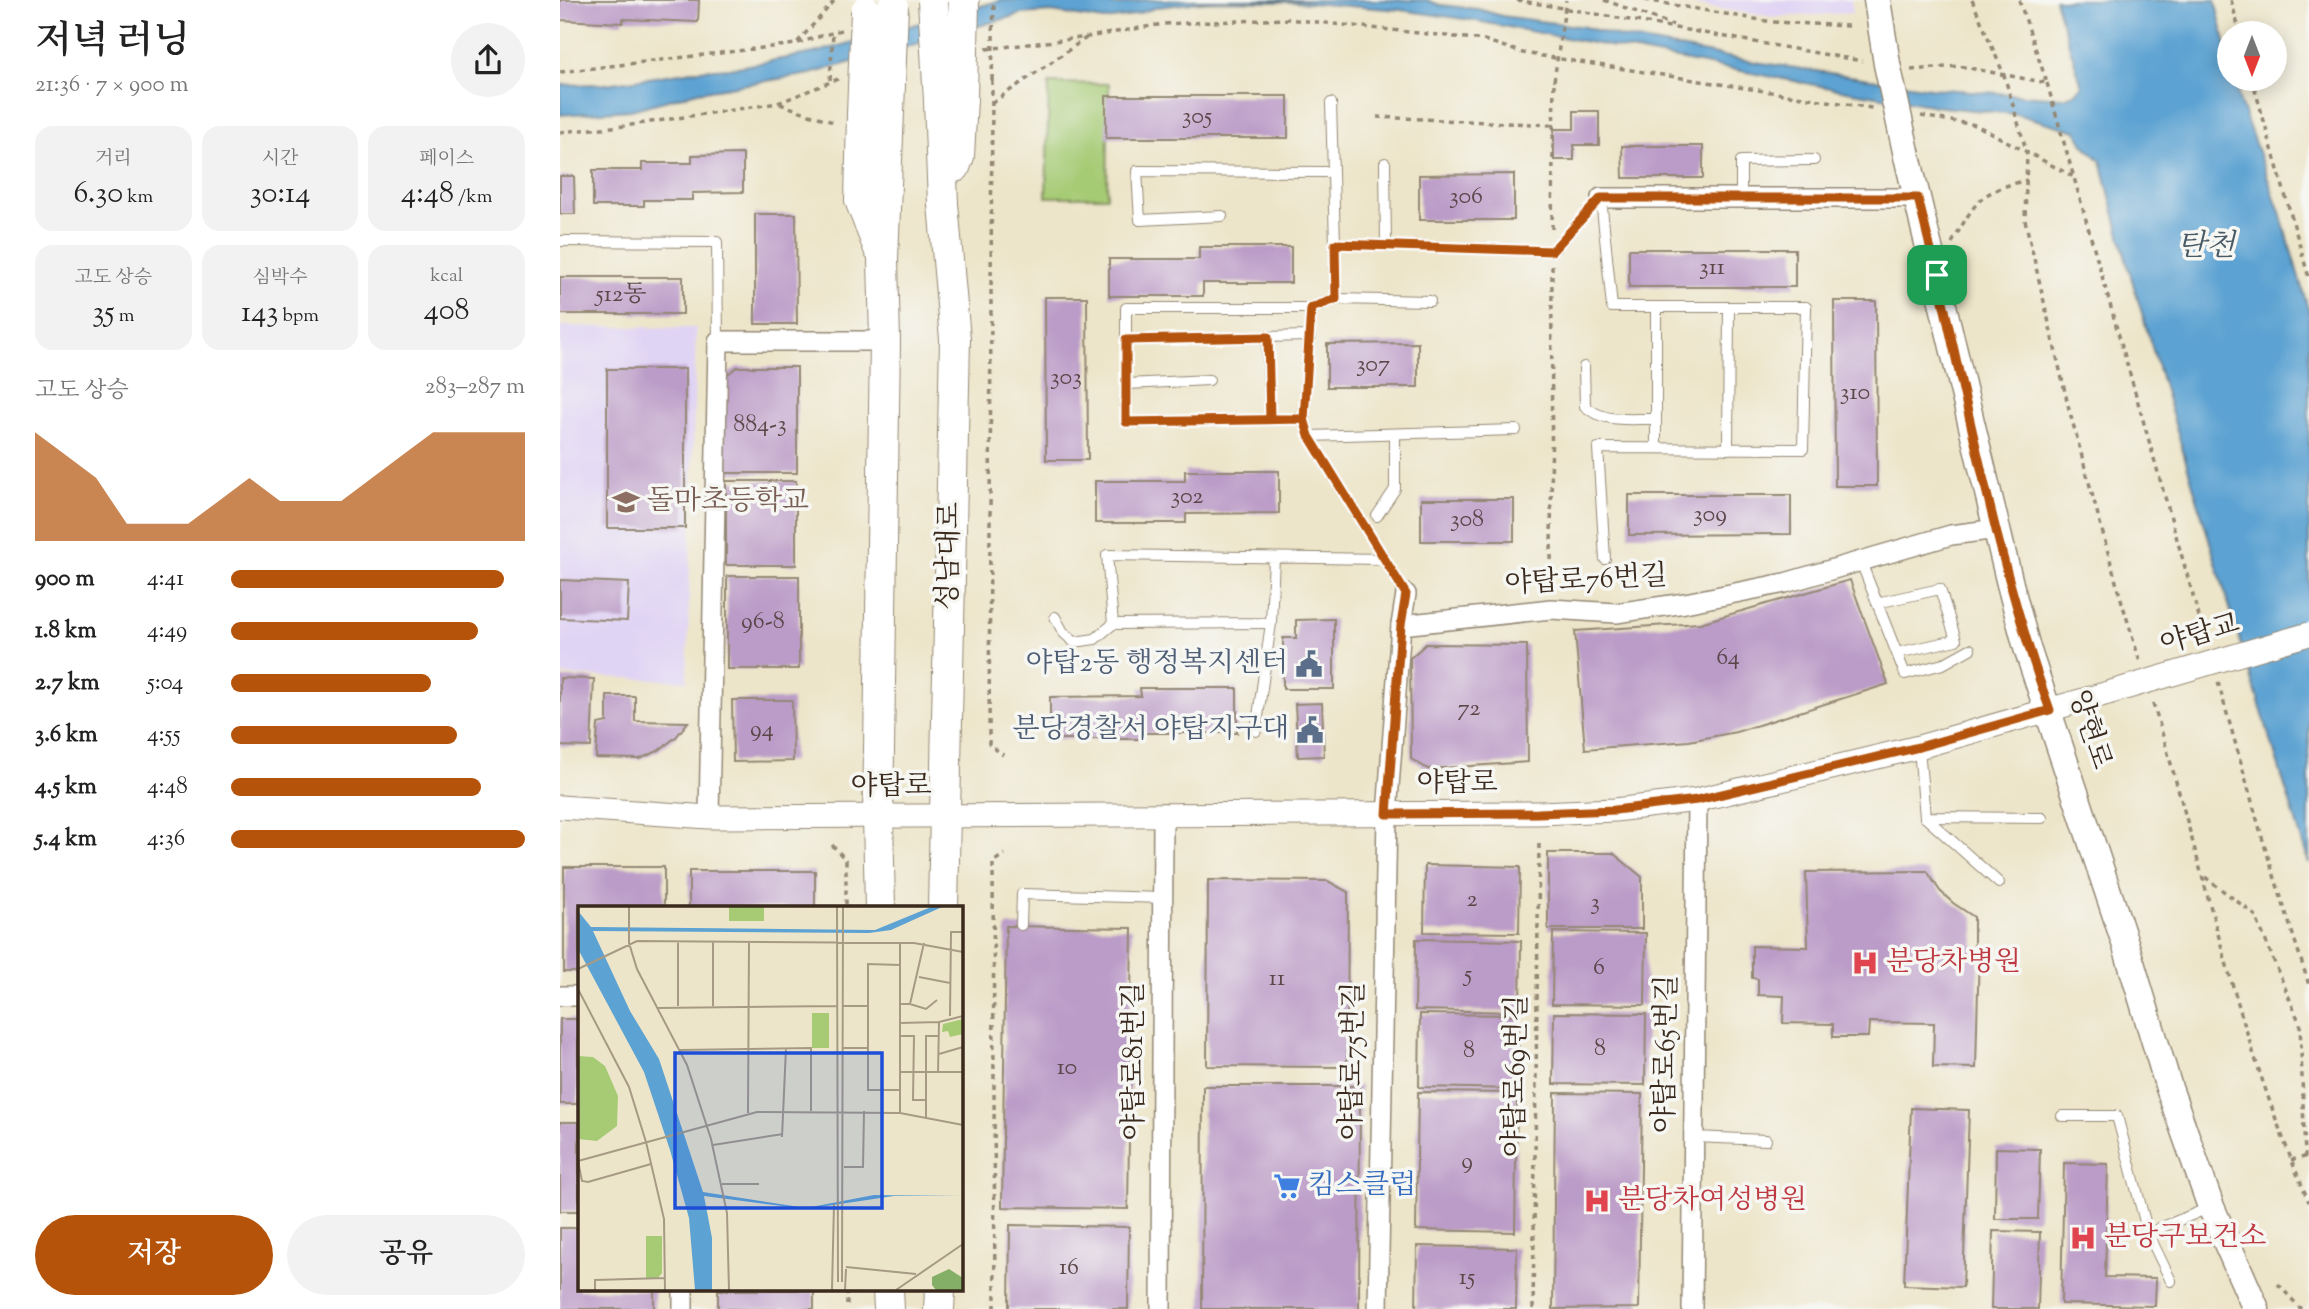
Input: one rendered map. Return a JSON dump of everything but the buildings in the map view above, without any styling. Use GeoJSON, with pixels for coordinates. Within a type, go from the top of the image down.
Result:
{"type":"FeatureCollection","features":[{"type":"Feature","properties":{"kind":"main road"},"geometry":{"type":"LineString","coordinates":[[933,0],[950,100]]}},
{"type":"Feature","properties":{"kind":"main road"},"geometry":{"type":"LineString","coordinates":[[950,100],[964,0]]}},
{"type":"Feature","properties":{"kind":"main road"},"geometry":{"type":"LineString","coordinates":[[1877,0],[1887,65]]}},
{"type":"Feature","properties":{"kind":"main road"},"geometry":{"type":"LineString","coordinates":[[879,4],[865,117],[883,260],[886,341],[878,817],[880,906]]}},
{"type":"Feature","properties":{"kind":"main road","name":"양현로"},"geometry":{"type":"LineString","coordinates":[[1887,65],[2027,648],[2050,710],[2169,1088],[2211,1207],[2256,1309]]}},
{"type":"Feature","properties":{"kind":"main road","name":"성남대로"},"geometry":{"type":"LineString","coordinates":[[943,906],[955,340],[943,204],[950,100]]}},
{"type":"Feature","properties":{"kind":"street"},"geometry":{"type":"LineString","coordinates":[[1601,198],[1918,198]]}},
{"type":"Feature","properties":{"kind":"street"},"geometry":{"type":"LineString","coordinates":[[709,817],[718,341],[886,341]]}},
{"type":"Feature","properties":{"kind":"street","name":"야탑로76번길"},"geometry":{"type":"LineString","coordinates":[[1401,625],[1551,608],[1616,612],[1685,603],[1785,583],[1951,535],[1997,529]]}},
{"type":"Feature","properties":{"kind":"street"},"geometry":{"type":"LineString","coordinates":[[1387,814],[1401,625],[1406,594]]}},
{"type":"Feature","properties":{"kind":"street","name":"야탑교"},"geometry":{"type":"LineString","coordinates":[[2108,693],[2309,634]]}},
{"type":"Feature","properties":{"kind":"street","name":"야탑로"},"geometry":{"type":"LineString","coordinates":[[560,807],[709,817],[1551,813],[1615,810],[1697,800],[1919,747],[2108,693]]}},
{"type":"Feature","properties":{"kind":"street","name":"야탑로65번길"},"geometry":{"type":"LineString","coordinates":[[1692,1309],[1697,800]]}},
{"type":"Feature","properties":{"kind":"street","name":"야탑로81번길"},"geometry":{"type":"LineString","coordinates":[[1161,1309],[1163,813]]}},
{"type":"Feature","properties":{"kind":"street","name":"야탑로75번길"},"geometry":{"type":"LineString","coordinates":[[1378,1309],[1387,814]]}},
{"type":"Feature","properties":{"kind":"street"},"geometry":{"type":"LineString","coordinates":[[560,996],[578,996]]}},
{"type":"Feature","properties":{"kind":"lane"},"geometry":{"type":"LineString","coordinates":[[1331,103],[1336,299]]}},
{"type":"Feature","properties":{"kind":"lane"},"geometry":{"type":"LineString","coordinates":[[1741,198],[1741,161],[1814,160]]}},
{"type":"Feature","properties":{"kind":"lane"},"geometry":{"type":"LineString","coordinates":[[1385,163],[1386,246]]}},
{"type":"Feature","properties":{"kind":"lane"},"geometry":{"type":"LineString","coordinates":[[1222,216],[1140,220],[1137,170],[1333,172]]}},
{"type":"Feature","properties":{"kind":"lane"},"geometry":{"type":"LineString","coordinates":[[1335,244],[1552,251],[1601,198]]}},
{"type":"Feature","properties":{"kind":"lane"},"geometry":{"type":"LineString","coordinates":[[1601,198],[1612,307],[1806,307],[1803,449],[1598,448],[1605,559]]}},
{"type":"Feature","properties":{"kind":"lane"},"geometry":{"type":"LineString","coordinates":[[560,241],[717,242],[718,341]]}},
{"type":"Feature","properties":{"kind":"lane"},"geometry":{"type":"LineString","coordinates":[[1304,419],[1126,422],[1126,308],[1311,308],[1336,299],[1430,302]]}},
{"type":"Feature","properties":{"kind":"lane"},"geometry":{"type":"LineString","coordinates":[[1656,307],[1656,448]]}},
{"type":"Feature","properties":{"kind":"lane"},"geometry":{"type":"LineString","coordinates":[[1728,449],[1729,307]]}},
{"type":"Feature","properties":{"kind":"lane"},"geometry":{"type":"LineString","coordinates":[[1311,308],[1304,419],[1309,436],[1406,594]]}},
{"type":"Feature","properties":{"kind":"lane"},"geometry":{"type":"LineString","coordinates":[[1126,340],[1310,336]]}},
{"type":"Feature","properties":{"kind":"lane"},"geometry":{"type":"LineString","coordinates":[[1268,337],[1270,419]]}},
{"type":"Feature","properties":{"kind":"lane"},"geometry":{"type":"LineString","coordinates":[[1584,367],[1585,406],[1593,413],[1605,418],[1656,419]]}},
{"type":"Feature","properties":{"kind":"lane"},"geometry":{"type":"LineString","coordinates":[[1127,384],[1209,380]]}},
{"type":"Feature","properties":{"kind":"lane"},"geometry":{"type":"LineString","coordinates":[[1309,436],[1516,430]]}},
{"type":"Feature","properties":{"kind":"lane"},"geometry":{"type":"LineString","coordinates":[[1377,516],[1395,489],[1395,434]]}},
{"type":"Feature","properties":{"kind":"lane"},"geometry":{"type":"LineString","coordinates":[[1113,624],[1107,555],[1384,559]]}},
{"type":"Feature","properties":{"kind":"lane"},"geometry":{"type":"LineString","coordinates":[[1256,731],[1272,623],[1274,558]]}},
{"type":"Feature","properties":{"kind":"lane"},"geometry":{"type":"LineString","coordinates":[[1861,562],[1905,674],[1943,664],[1970,649]]}},
{"type":"Feature","properties":{"kind":"lane"},"geometry":{"type":"LineString","coordinates":[[1877,603],[1940,589],[1956,640],[1897,653]]}},
{"type":"Feature","properties":{"kind":"lane"},"geometry":{"type":"LineString","coordinates":[[1055,617],[1063,632],[1074,642],[1096,639],[1113,624],[1272,623]]}},
{"type":"Feature","properties":{"kind":"lane"},"geometry":{"type":"LineString","coordinates":[[1919,747],[1925,817],[1999,883]]}},
{"type":"Feature","properties":{"kind":"lane"},"geometry":{"type":"LineString","coordinates":[[1925,817],[2042,818]]}},
{"type":"Feature","properties":{"kind":"lane"},"geometry":{"type":"LineString","coordinates":[[1021,925],[1022,894],[1164,898]]}},
{"type":"Feature","properties":{"kind":"lane"},"geometry":{"type":"LineString","coordinates":[[2062,1116],[2117,1116],[2148,1233],[2171,1281]]}},
{"type":"Feature","properties":{"kind":"lane"},"geometry":{"type":"LineString","coordinates":[[1694,1137],[1766,1140]]}},
{"type":"Feature","properties":{"kind":"lane"},"geometry":{"type":"LineString","coordinates":[[2148,1233],[2211,1207]]}},
{"type":"Feature","properties":{"kind":"path"},"geometry":{"type":"LineString","coordinates":[[560,72],[796,44],[835,0]]}},
{"type":"Feature","properties":{"kind":"path"},"geometry":{"type":"LineString","coordinates":[[993,0],[989,744],[1003,755]]}},
{"type":"Feature","properties":{"kind":"path"},"geometry":{"type":"LineString","coordinates":[[1517,0],[1915,71],[1959,66],[2047,83]]}},
{"type":"Feature","properties":{"kind":"path"},"geometry":{"type":"LineString","coordinates":[[1551,608],[1554,81],[1566,0]]}},
{"type":"Feature","properties":{"kind":"path"},"geometry":{"type":"LineString","coordinates":[[1604,0],[1682,28]]}},
{"type":"Feature","properties":{"kind":"path"},"geometry":{"type":"LineString","coordinates":[[1646,0],[1772,22],[1850,26]]}},
{"type":"Feature","properties":{"kind":"path"},"geometry":{"type":"LineString","coordinates":[[1972,0],[2004,75],[2027,153]]}},
{"type":"Feature","properties":{"kind":"path"},"geometry":{"type":"LineString","coordinates":[[2019,0],[2047,83],[2208,649]]}},
{"type":"Feature","properties":{"kind":"path"},"geometry":{"type":"LineString","coordinates":[[2231,0],[2237,21]]}},
{"type":"Feature","properties":{"kind":"path"},"geometry":{"type":"LineString","coordinates":[[979,51],[1163,24],[1288,19],[1484,40],[1523,53],[1884,110]]}},
{"type":"Feature","properties":{"kind":"path"},"geometry":{"type":"LineString","coordinates":[[830,80],[833,33]]}},
{"type":"Feature","properties":{"kind":"path"},"geometry":{"type":"LineString","coordinates":[[991,104],[1088,37]]}},
{"type":"Feature","properties":{"kind":"path"},"geometry":{"type":"LineString","coordinates":[[560,132],[624,126],[778,103],[830,80],[844,78]]}},
{"type":"Feature","properties":{"kind":"path"},"geometry":{"type":"LineString","coordinates":[[2255,91],[2309,278]]}},
{"type":"Feature","properties":{"kind":"path"},"geometry":{"type":"LineString","coordinates":[[778,103],[865,117]]}},
{"type":"Feature","properties":{"kind":"path"},"geometry":{"type":"LineString","coordinates":[[1911,114],[1976,125],[2074,177]]}},
{"type":"Feature","properties":{"kind":"path"},"geometry":{"type":"LineString","coordinates":[[1377,117],[1553,125]]}},
{"type":"Feature","properties":{"kind":"path"},"geometry":{"type":"LineString","coordinates":[[1937,275],[1975,203],[1999,187],[2026,180]]}},
{"type":"Feature","properties":{"kind":"path"},"geometry":{"type":"LineString","coordinates":[[2216,675],[2264,844],[2309,985]]}},
{"type":"Feature","properties":{"kind":"path","name":"야탑로69번길"},"geometry":{"type":"LineString","coordinates":[[1533,1309],[1539,844]]}},
{"type":"Feature","properties":{"kind":"path"},"geometry":{"type":"LineString","coordinates":[[832,845],[846,860],[846,906]]}},
{"type":"Feature","properties":{"kind":"path"},"geometry":{"type":"LineString","coordinates":[[995,1309],[993,862],[1006,854]]}},
{"type":"Feature","properties":{"kind":"path"},"geometry":{"type":"LineString","coordinates":[[2203,875],[2255,915],[2300,1024],[2307,1159],[2291,1160]]}},
{"type":"Feature","properties":{"kind":"path"},"geometry":{"type":"LineString","coordinates":[[2278,1284],[2301,1309]]}},
{"type":"Feature","properties":{"kind":"shaded area"},"geometry":{"type":"Polygon","coordinates":[[[1661,0],[1851,0],[1853,13],[1774,17],[1661,0]]]}},
{"type":"Feature","properties":{"kind":"shaded area","name":"돌마초등학교"},"geometry":{"type":"Polygon","coordinates":[[[560,326],[696,328],[687,681],[560,675],[560,326]]]}},
{"type":"Feature","properties":{"kind":"green space"},"geometry":{"type":"Polygon","coordinates":[[[1049,83],[1109,84],[1107,197],[1046,197],[1049,83]]]}},
{"type":"Feature","properties":{"kind":"water","name":"탄천"},"geometry":{"type":"Polygon","coordinates":[[[1002,0],[1083,0],[1120,5],[1143,0],[1426,0],[1502,16],[1585,27],[1620,37],[1755,62],[1930,88],[2064,98],[2076,93],[2082,86],[2055,0],[2215,0],[2220,21],[2217,21],[2217,91],[2238,91],[2280,212],[2309,312],[2309,864],[2127,263],[2101,161],[2084,145],[2076,131],[2016,114],[1942,107],[1847,91],[1471,20],[1400,10],[1296,2],[1208,1],[1158,7],[1127,17],[1104,20],[1051,12],[1021,14],[810,74],[698,92],[631,110],[560,115],[560,85],[605,84],[698,70],[732,68],[814,53],[1002,0]]]}},
{"type":"Feature","properties":{"kind":"place","name":"돌마초등학교"},"geometry":{"type":"Point","coordinates":[626,502]}},
{"type":"Feature","properties":{"kind":"place","name":"야탑2동 행정복지센터"},"geometry":{"type":"Point","coordinates":[1309,664]}},
{"type":"Feature","properties":{"kind":"place","name":"분당경찰서 야탑지구대"},"geometry":{"type":"Point","coordinates":[1310,730]}},
{"type":"Feature","properties":{"kind":"place","name":"분당차병원"},"geometry":{"type":"Point","coordinates":[1865,963]}},
{"type":"Feature","properties":{"kind":"place","name":"킴스클럽"},"geometry":{"type":"Point","coordinates":[1287,1186]}},
{"type":"Feature","properties":{"kind":"place","name":"분당차여성병원"},"geometry":{"type":"Point","coordinates":[1597,1201]}},
{"type":"Feature","properties":{"kind":"place","name":"분당구보건소"},"geometry":{"type":"Point","coordinates":[2083,1238]}},
{"type":"Feature","properties":{"kind":"route"},"geometry":{"type":"LineString","coordinates":[[1937,275],[1918,198],[1601,198],[1552,251],[1335,244],[1336,299],[1311,308],[1304,419],[1126,422],[1126,340],[1268,337],[1270,419],[1304,419],[1309,436],[1406,594],[1401,625],[1387,814],[1615,810],[1697,800],[1919,747],[2050,710],[2027,648],[2010,584],[1937,275]]}}]}
